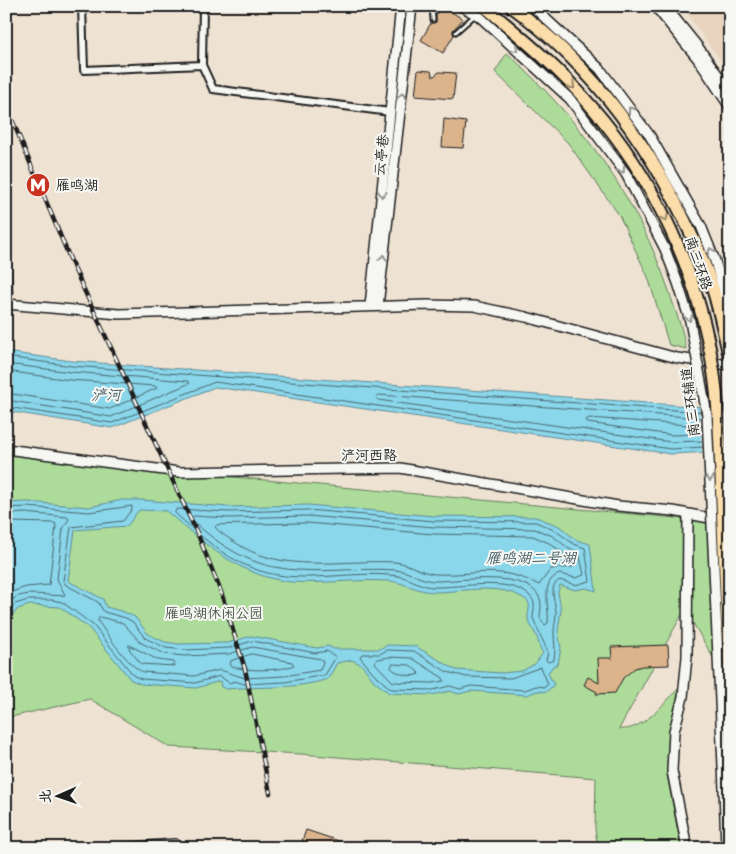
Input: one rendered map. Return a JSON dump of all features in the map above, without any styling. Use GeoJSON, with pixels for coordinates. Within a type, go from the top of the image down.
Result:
{"type":"FeatureCollection","features":[{"type":"Feature","properties":{"kind":"highway","name":"南三环路"},"geometry":{"type":"LineString","coordinates":[[511,6],[530,20],[590,76],[627,122],[658,169],[703,262],[718,310],[730,359]]}},
{"type":"Feature","properties":{"kind":"highway","name":"南三环路"},"geometry":{"type":"LineString","coordinates":[[479,12],[530,44],[591,105],[655,196],[674,235],[689,276],[713,366],[718,412],[730,688]]}},
{"type":"Feature","properties":{"kind":"street"},"geometry":{"type":"LineString","coordinates":[[82,6],[84,70],[202,65]]}},
{"type":"Feature","properties":{"kind":"street"},"geometry":{"type":"LineString","coordinates":[[202,6],[202,65],[213,89],[390,112]]}},
{"type":"Feature","properties":{"kind":"street"},"geometry":{"type":"LineString","coordinates":[[374,306],[390,112],[402,6]]}},
{"type":"Feature","properties":{"kind":"street","name":"云亭巷"},"geometry":{"type":"LineString","coordinates":[[374,306],[412,6]]}},
{"type":"Feature","properties":{"kind":"street","name":"南三环辅道"},"geometry":{"type":"LineString","coordinates":[[461,6],[479,12],[570,99],[626,174],[665,249],[684,302],[701,374],[707,415],[726,848]]}},
{"type":"Feature","properties":{"kind":"street"},"geometry":{"type":"LineString","coordinates":[[532,6],[600,69],[650,136],[701,226],[715,261],[730,315]]}},
{"type":"Feature","properties":{"kind":"street"},"geometry":{"type":"LineString","coordinates":[[655,6],[698,59],[730,107]]}},
{"type":"Feature","properties":{"kind":"street"},"geometry":{"type":"LineString","coordinates":[[665,6],[698,47],[730,92]]}},
{"type":"Feature","properties":{"kind":"street"},"geometry":{"type":"LineString","coordinates":[[6,304],[119,314],[374,306],[474,306],[526,317],[677,358],[730,365]]}},
{"type":"Feature","properties":{"kind":"street","name":"浐河西路"},"geometry":{"type":"LineString","coordinates":[[6,449],[179,472],[400,468],[618,506],[730,522]]}},
{"type":"Feature","properties":{"kind":"street"},"geometry":{"type":"LineString","coordinates":[[687,848],[672,770],[674,731],[683,697],[687,657],[688,515]]}},
{"type":"Feature","properties":{"kind":"street"},"geometry":{"type":"LineString","coordinates":[[122,848],[174,844]]}},
{"type":"Feature","properties":{"kind":"lane"},"geometry":{"type":"LineString","coordinates":[[432,6],[433,20]]}},
{"type":"Feature","properties":{"kind":"lane"},"geometry":{"type":"LineString","coordinates":[[456,32],[479,12]]}},
{"type":"Feature","properties":{"kind":"shaded area"},"geometry":{"type":"Polygon","coordinates":[[[681,6],[730,6],[730,75],[721,61],[681,6]]]}},
{"type":"Feature","properties":{"kind":"green space"},"geometry":{"type":"Polygon","coordinates":[[[507,53],[559,105],[582,133],[623,191],[656,256],[679,320],[686,349],[669,345],[648,277],[619,215],[568,143],[495,72],[507,53]]]}},
{"type":"Feature","properties":{"kind":"green space","name":"雁鸣湖休闲公园"},"geometry":{"type":"Polygon","coordinates":[[[6,450],[179,472],[730,523],[730,687],[685,609],[619,729],[628,729],[644,721],[679,688],[667,774],[681,848],[598,848],[595,829],[596,778],[301,754],[169,747],[90,699],[6,718],[6,450]]]}},
{"type":"Feature","properties":{"kind":"water","name":"浐河"},"geometry":{"type":"Polygon","coordinates":[[[6,352],[72,361],[730,409],[730,451],[671,454],[215,387],[112,428],[6,411],[6,352]]]}},
{"type":"Feature","properties":{"kind":"water","name":"雁鸣湖二号湖"},"geometry":{"type":"Polygon","coordinates":[[[122,500],[142,500],[228,507],[308,505],[434,516],[536,517],[559,526],[576,540],[590,544],[596,591],[586,588],[575,590],[560,585],[558,592],[561,610],[558,631],[561,648],[558,664],[553,666],[548,673],[554,685],[546,692],[537,691],[527,695],[471,691],[459,694],[450,691],[432,695],[389,693],[374,681],[362,665],[352,660],[337,663],[328,679],[303,685],[226,689],[221,687],[220,681],[196,688],[141,684],[131,680],[89,628],[60,607],[29,605],[18,609],[6,622],[6,503],[27,502],[89,507],[122,500]],[[139,510],[127,526],[75,530],[68,581],[103,599],[106,607],[135,617],[148,634],[165,642],[178,644],[228,643],[251,636],[317,648],[328,646],[334,649],[379,649],[388,645],[415,646],[456,670],[502,673],[522,671],[535,664],[543,653],[529,621],[529,603],[515,594],[493,589],[429,592],[388,581],[292,582],[273,579],[239,566],[224,557],[166,511],[139,510]]]}},
{"type":"Feature","properties":{"kind":"pier"},"geometry":{"type":"Polygon","coordinates":[[[699,404],[730,406],[730,454],[702,455],[699,404]]]}},
{"type":"Feature","properties":{"kind":"building"},"geometry":{"type":"Polygon","coordinates":[[[441,6],[463,19],[453,30],[454,35],[443,53],[421,40],[431,23],[436,22],[436,15],[441,6]]]}},
{"type":"Feature","properties":{"kind":"building"},"geometry":{"type":"Polygon","coordinates":[[[418,70],[431,71],[433,77],[439,72],[456,73],[453,99],[415,96],[418,70]]]}},
{"type":"Feature","properties":{"kind":"building"},"geometry":{"type":"Polygon","coordinates":[[[444,119],[466,122],[463,148],[442,147],[444,119]]]}},
{"type":"Feature","properties":{"kind":"building"},"geometry":{"type":"Polygon","coordinates":[[[6,268],[11,268],[13,294],[6,293],[6,268]]]}},
{"type":"Feature","properties":{"kind":"building"},"geometry":{"type":"Polygon","coordinates":[[[668,645],[669,665],[635,668],[623,678],[615,693],[596,694],[597,692],[584,685],[588,677],[599,683],[598,658],[612,658],[611,647],[668,645]]]}},
{"type":"Feature","properties":{"kind":"building"},"geometry":{"type":"Polygon","coordinates":[[[306,830],[342,842],[340,848],[322,848],[302,841],[306,830]]]}},
{"type":"Feature","properties":{"kind":"railway"},"geometry":{"type":"LineString","coordinates":[[6,105],[73,266],[198,535],[221,592],[245,669],[270,793]]}},
{"type":"Feature","properties":{"kind":"place","name":"雁鸣湖"},"geometry":{"type":"Point","coordinates":[38,185]}}]}
